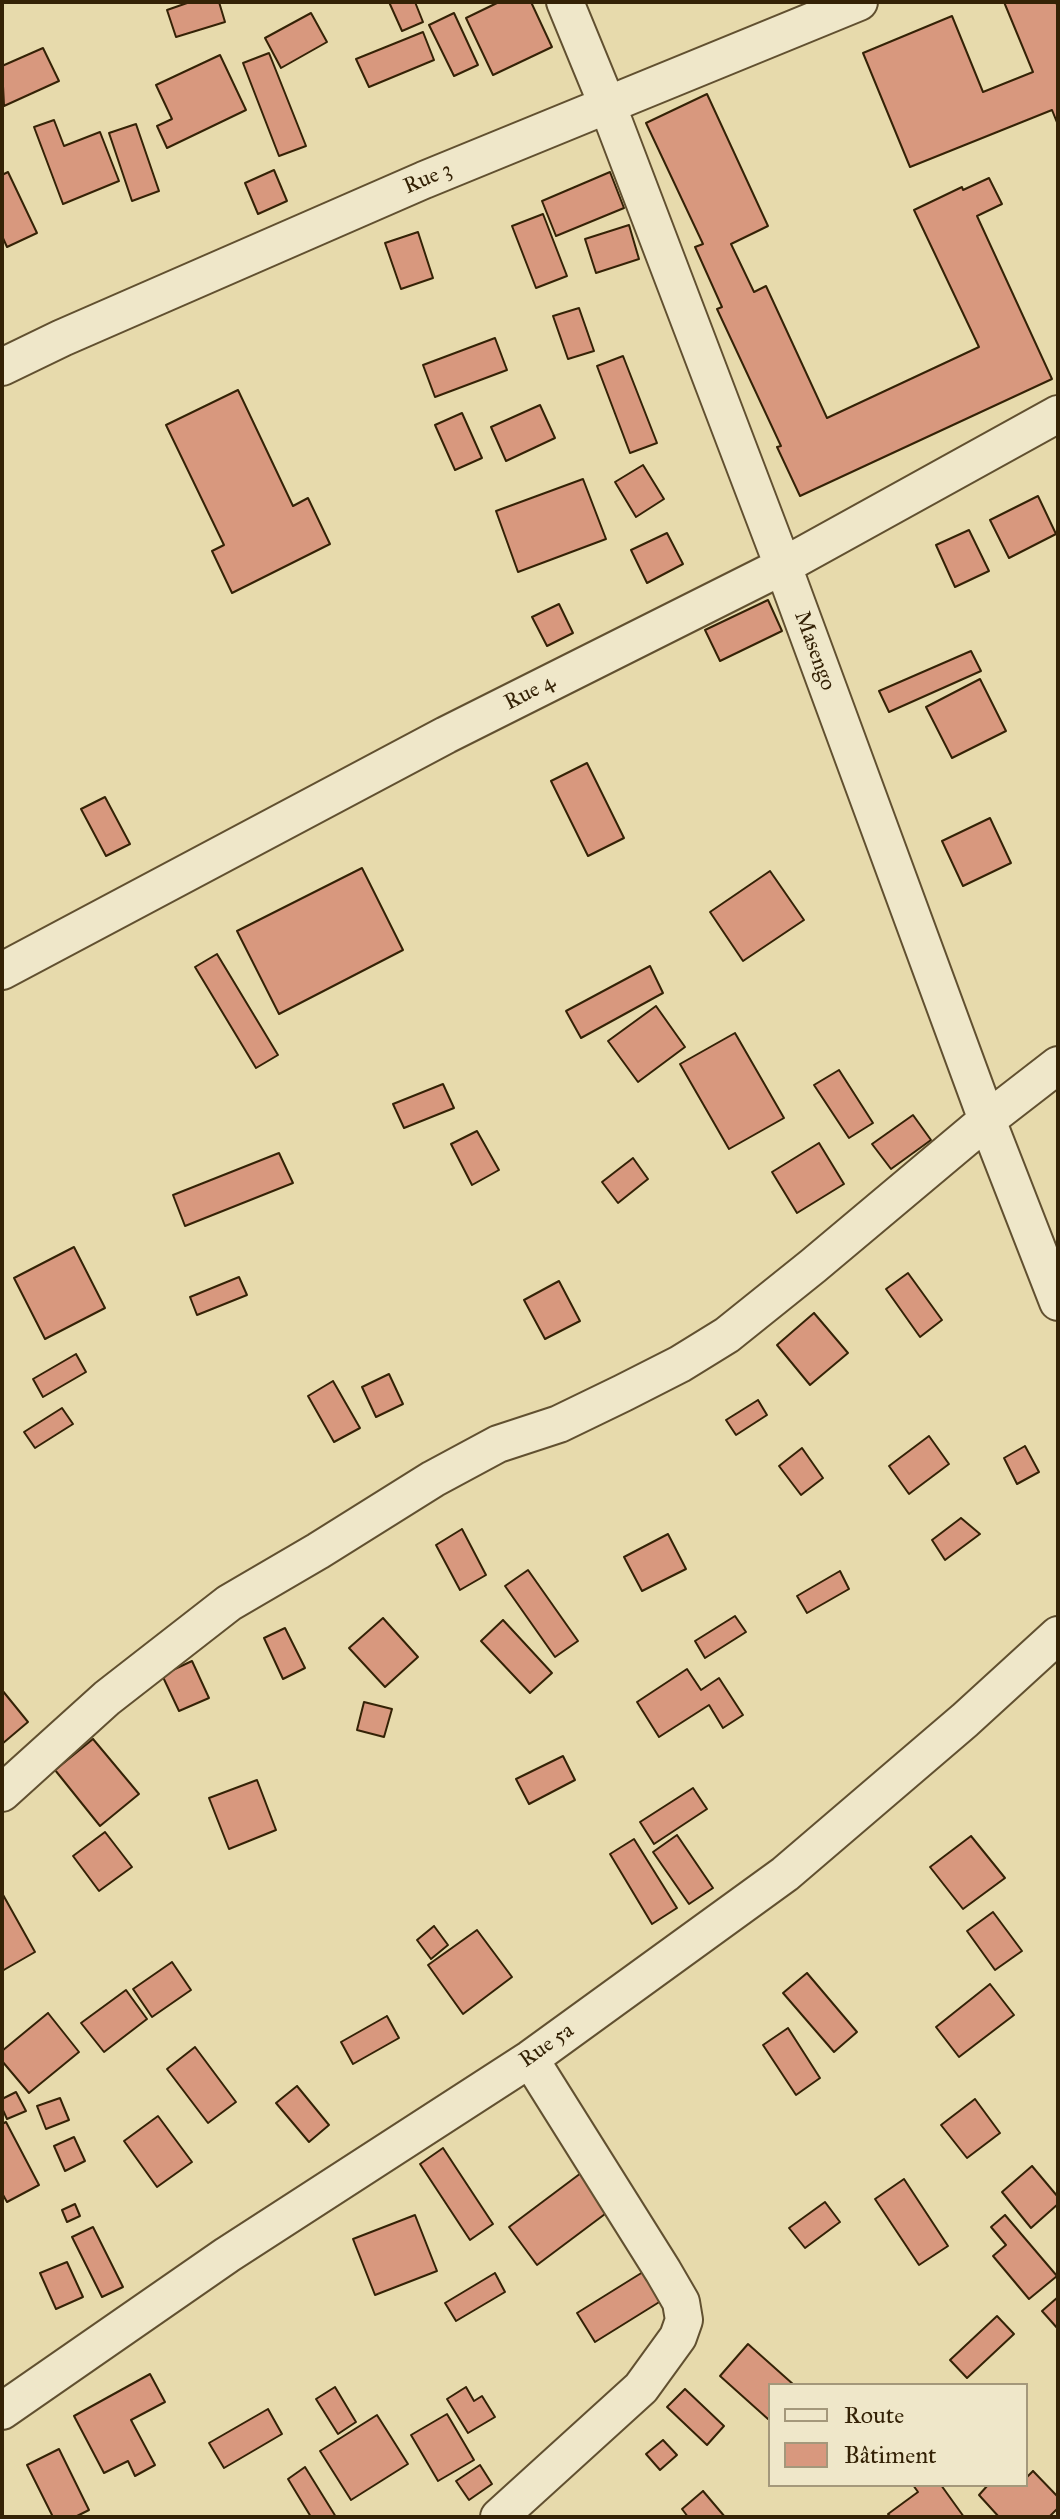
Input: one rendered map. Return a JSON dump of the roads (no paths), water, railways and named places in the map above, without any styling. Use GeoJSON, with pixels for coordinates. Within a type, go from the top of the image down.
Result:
{"type":"FeatureCollection","features":[{"type":"Feature","properties":{"kind":"street","name":"Masengo"},"geometry":{"type":"LineString","coordinates":[[565,2],[607,104],[783,566],[987,1120],[1058,1302]]}},
{"type":"Feature","properties":{"kind":"street","name":"Rue 3"},"geometry":{"type":"LineString","coordinates":[[2,367],[264,250],[607,104],[859,2]]}},
{"type":"Feature","properties":{"kind":"street","name":"Rue 4"},"geometry":{"type":"LineString","coordinates":[[2,971],[446,735],[783,566],[1058,414]]}},
{"type":"Feature","properties":{"kind":"street"},"geometry":{"type":"LineString","coordinates":[[2,1793],[107,1698],[229,1603],[433,1479],[498,1444],[559,1424],[680,1364],[727,1335],[1058,1065]]}},
{"type":"Feature","properties":{"kind":"street","name":"Rue 5a"},"geometry":{"type":"LineString","coordinates":[[2,2411],[227,2255],[530,2059],[785,1874],[965,1720],[1058,1635]]}},
{"type":"Feature","properties":{"kind":"street"},"geometry":{"type":"LineString","coordinates":[[499,2517],[641,2388],[678,2337],[684,2320],[681,2302],[663,2271],[530,2059]]}}]}
